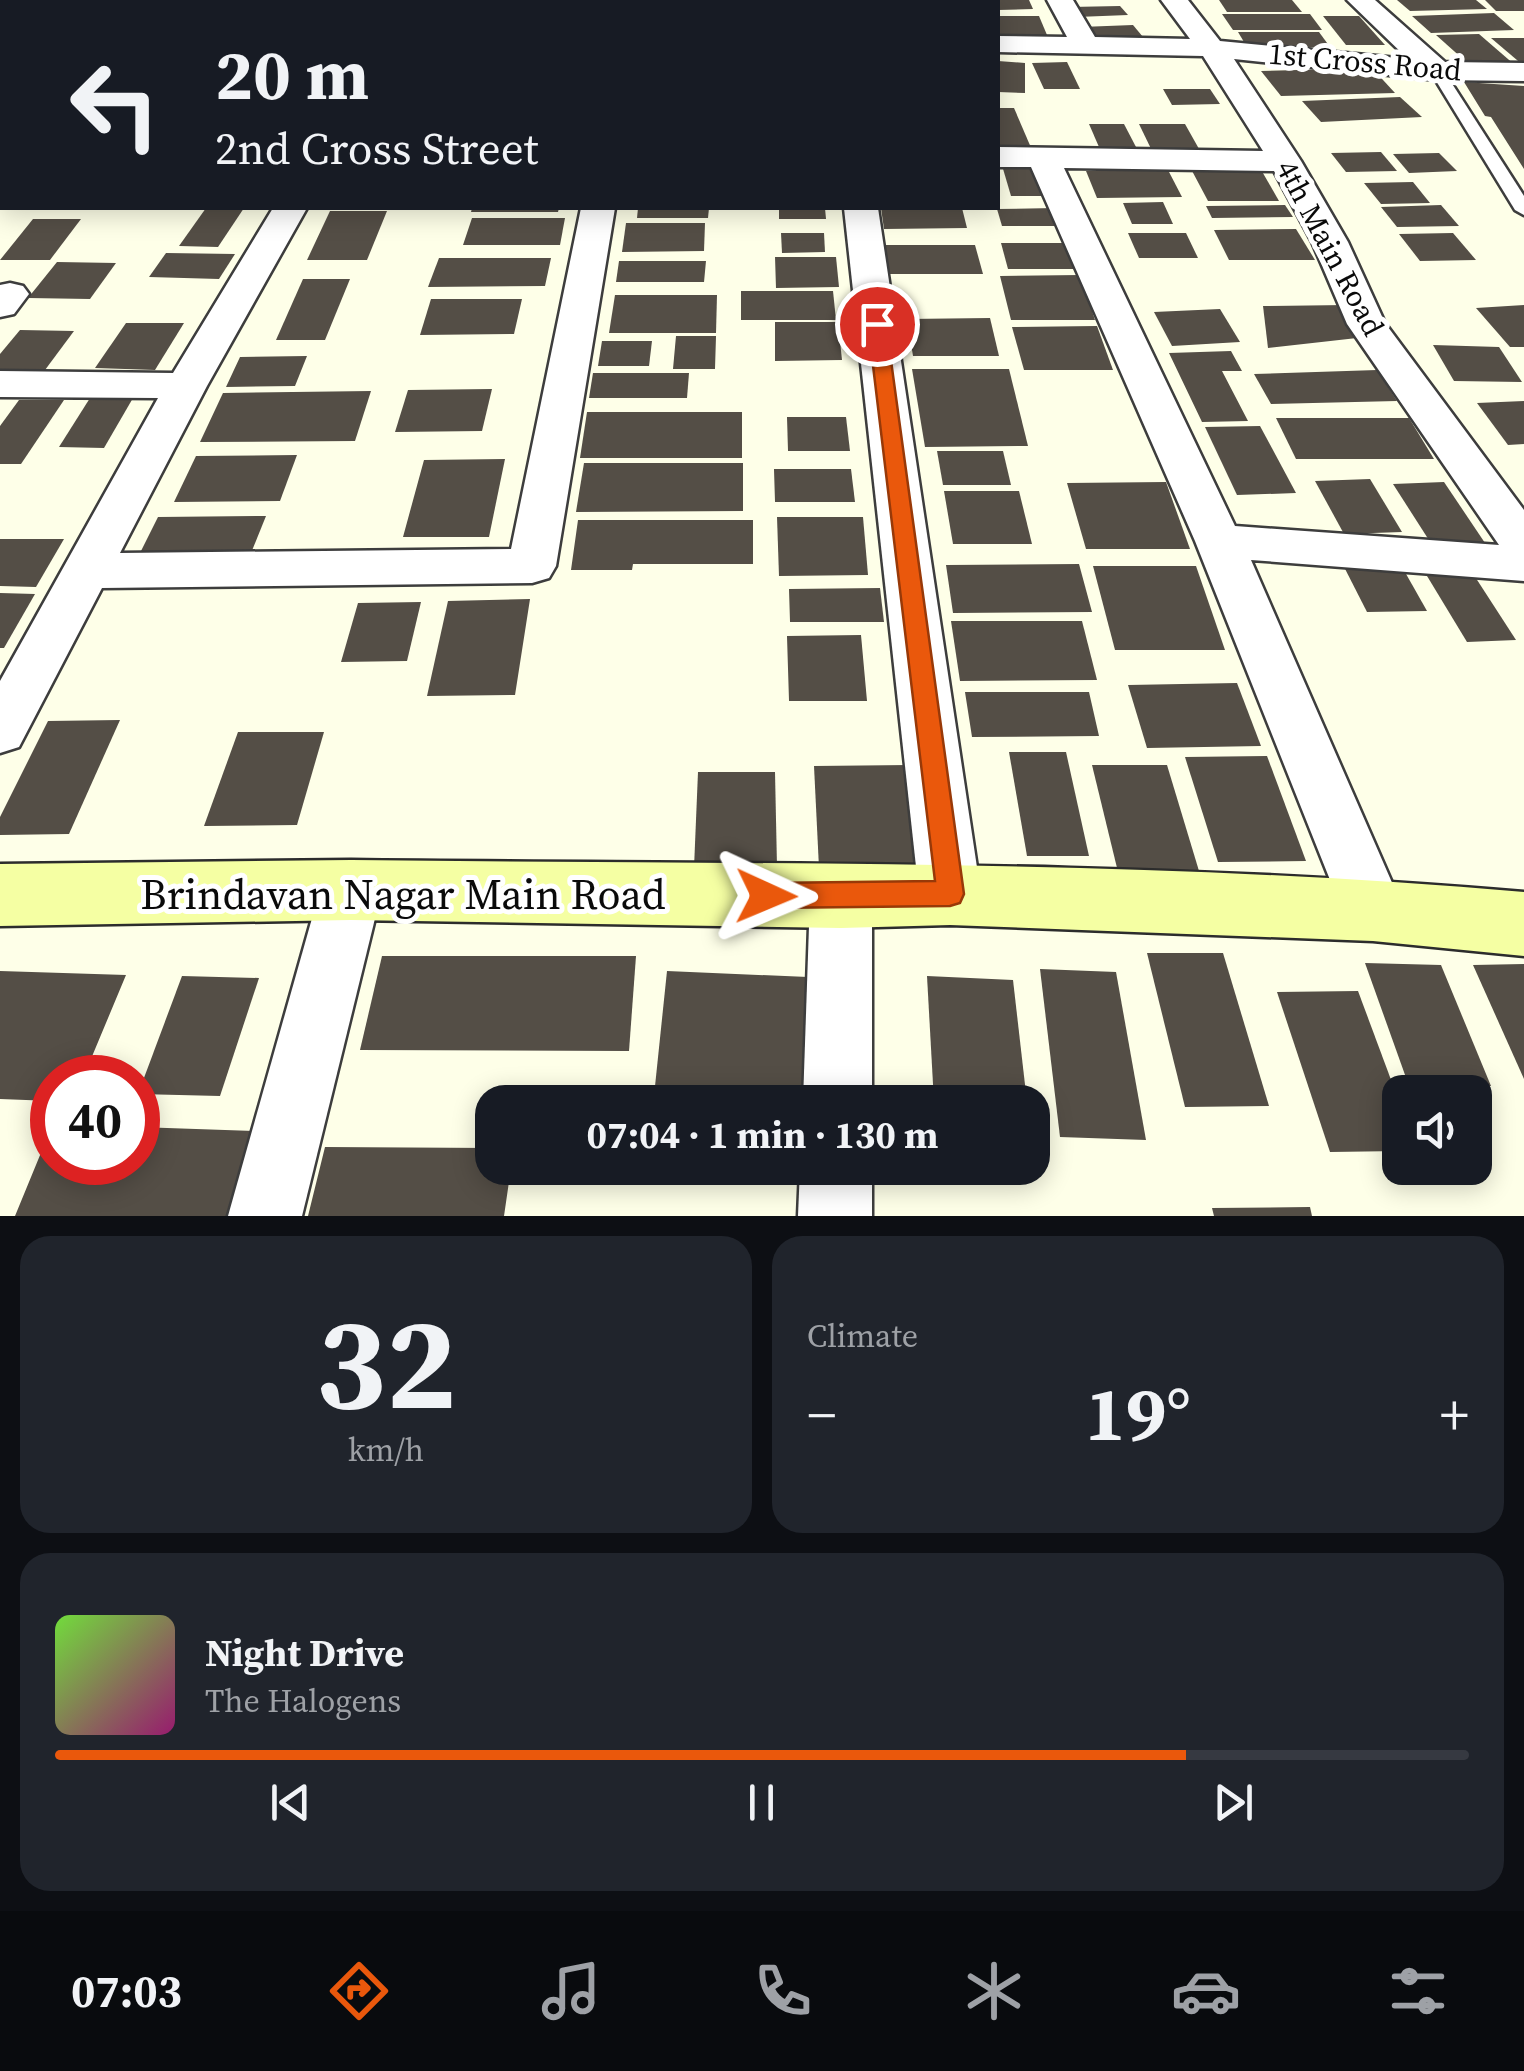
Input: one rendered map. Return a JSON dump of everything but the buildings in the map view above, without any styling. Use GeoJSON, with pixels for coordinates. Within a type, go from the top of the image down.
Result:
{"type":"FeatureCollection","features":[{"type":"Feature","properties":{"kind":"street"},"geometry":{"type":"LineString","coordinates":[[1060,0],[1086,44]]}},
{"type":"Feature","properties":{"kind":"street","name":"4th Main Road"},"geometry":{"type":"LineString","coordinates":[[1174,0],[1233,77],[1285,160],[1330,242],[1366,324],[1524,545]]}},
{"type":"Feature","properties":{"kind":"street"},"geometry":{"type":"LineString","coordinates":[[1360,0],[1436,71]]}},
{"type":"Feature","properties":{"kind":"street","name":"1st Cross Road"},"geometry":{"type":"LineString","coordinates":[[1000,44],[1207,48],[1436,71],[1524,72]]}},
{"type":"Feature","properties":{"kind":"street"},"geometry":{"type":"LineString","coordinates":[[1285,160],[1020,158],[1219,541],[1373,910]]}},
{"type":"Feature","properties":{"kind":"street"},"geometry":{"type":"LineString","coordinates":[[0,731],[186,386],[289,210]]}},
{"type":"Feature","properties":{"kind":"street"},"geometry":{"type":"LineString","coordinates":[[87,571],[532,566],[598,210]]}},
{"type":"Feature","properties":{"kind":"street"},"geometry":{"type":"LineString","coordinates":[[861,210],[950,894]]}},
{"type":"Feature","properties":{"kind":"street"},"geometry":{"type":"LineString","coordinates":[[0,384],[186,386]]}},
{"type":"Feature","properties":{"kind":"street"},"geometry":{"type":"LineString","coordinates":[[1219,541],[1524,564]]}},
{"type":"Feature","properties":{"kind":"street"},"geometry":{"type":"LineString","coordinates":[[265,1216],[351,890]]}},
{"type":"Feature","properties":{"kind":"street","name":"Brindavan Nagar Main Road"},"geometry":{"type":"LineString","coordinates":[[0,895],[351,890],[950,894],[1373,910],[1524,924]]}},
{"type":"Feature","properties":{"kind":"street"},"geometry":{"type":"LineString","coordinates":[[837,1085],[841,896]]}},
{"type":"Feature","properties":{"kind":"street"},"geometry":{"type":"LineString","coordinates":[[835,1216],[836,1185]]}},
{"type":"Feature","properties":{"kind":"lane"},"geometry":{"type":"LineString","coordinates":[[1436,71],[1524,210]]}},
{"type":"Feature","properties":{"kind":"route"},"geometry":{"type":"LineString","coordinates":[[766,896],[950,894],[877,324]]}}]}
